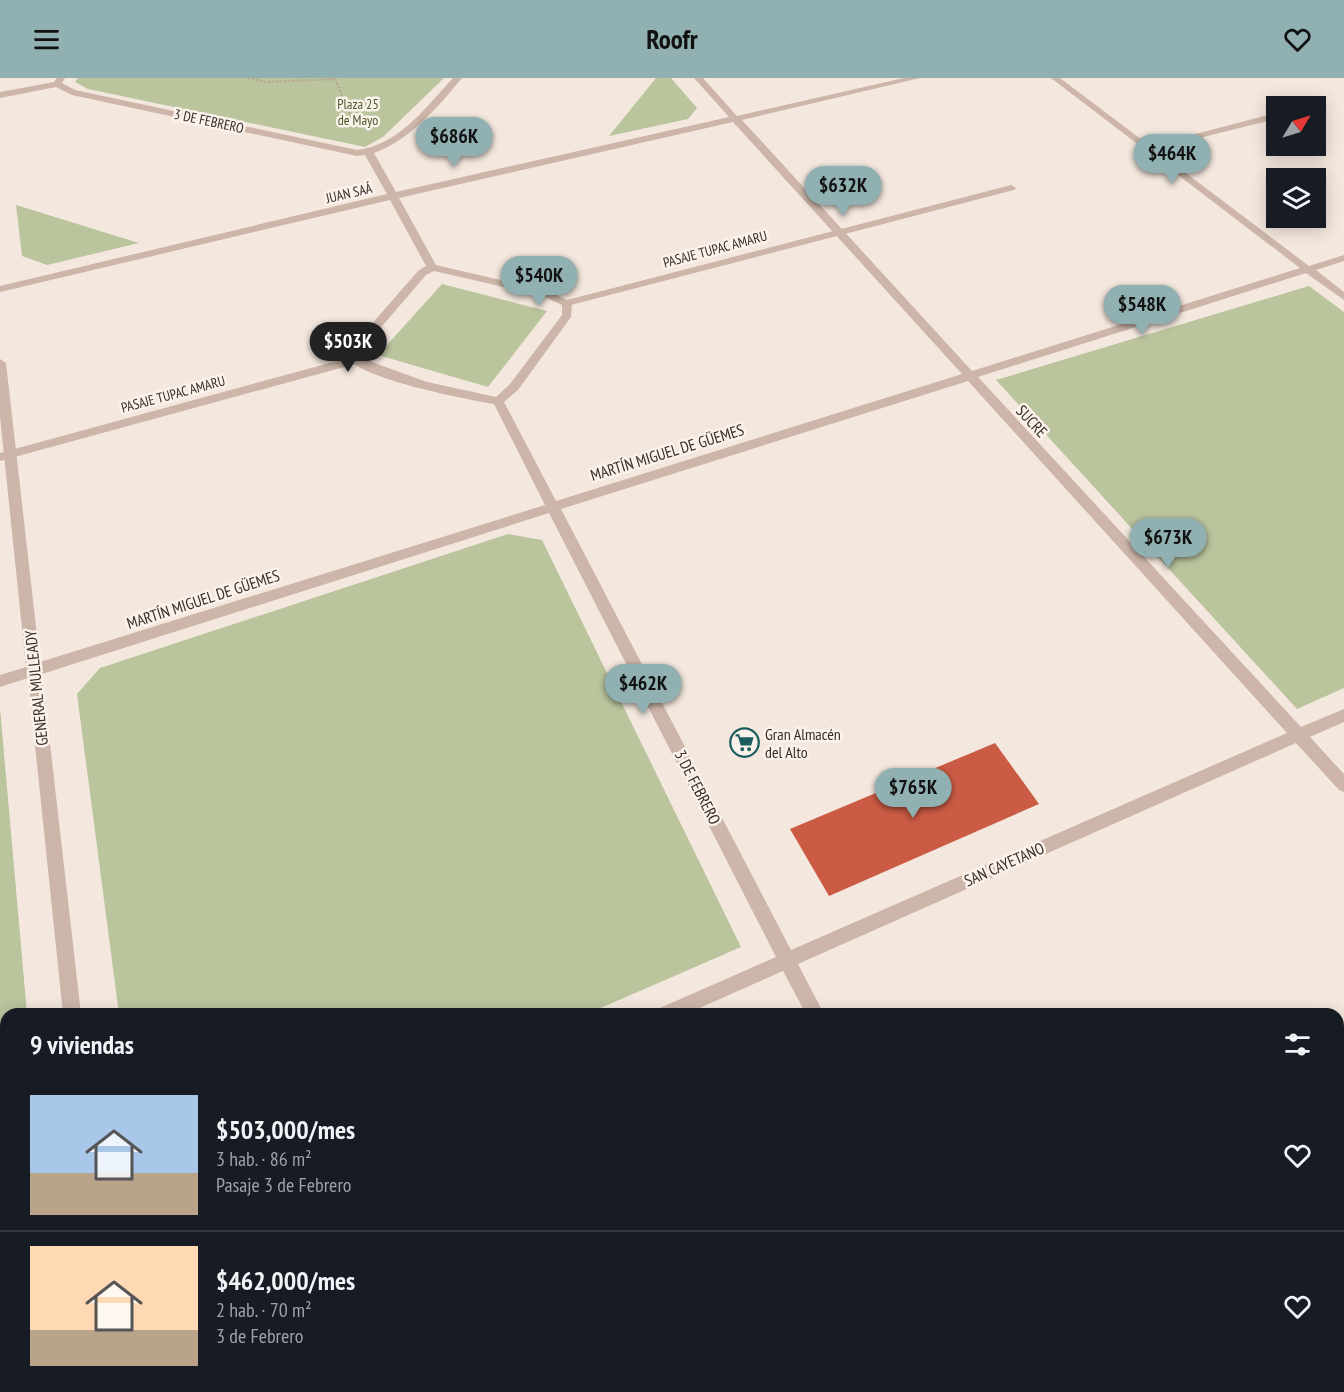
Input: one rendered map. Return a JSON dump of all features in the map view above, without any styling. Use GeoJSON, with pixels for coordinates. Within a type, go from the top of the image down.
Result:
{"type":"FeatureCollection","features":[{"type":"Feature","properties":{"kind":"street"},"geometry":{"type":"LineString","coordinates":[[432,267],[369,153],[392,144],[458,78]]}},
{"type":"Feature","properties":{"kind":"street","name":"SUCRE"},"geometry":{"type":"LineString","coordinates":[[698,78],[1344,785]]}},
{"type":"Feature","properties":{"kind":"street","name":"JUAN SAÁ"},"geometry":{"type":"LineString","coordinates":[[0,289],[393,196],[916,78]]}},
{"type":"Feature","properties":{"kind":"street"},"geometry":{"type":"LineString","coordinates":[[1055,78],[1344,297]]}},
{"type":"Feature","properties":{"kind":"street"},"geometry":{"type":"LineString","coordinates":[[0,95],[59,81]]}},
{"type":"Feature","properties":{"kind":"street","name":"3 DE FEBRERO"},"geometry":{"type":"LineString","coordinates":[[59,81],[72,92],[357,153],[369,153]]}},
{"type":"Feature","properties":{"kind":"street"},"geometry":{"type":"LineString","coordinates":[[1147,148],[1266,118]]}},
{"type":"Feature","properties":{"kind":"street","name":"PASAJE TUPAC AMARU"},"geometry":{"type":"LineString","coordinates":[[567,303],[1011,188]]}},
{"type":"Feature","properties":{"kind":"street","name":"MARTÍN MIGUEL DE GÜEMES"},"geometry":{"type":"LineString","coordinates":[[0,681],[553,505],[1344,258]]}},
{"type":"Feature","properties":{"kind":"street"},"geometry":{"type":"LineString","coordinates":[[432,267],[547,294],[567,303],[567,315],[514,387],[498,401],[474,397],[374,369],[355,360],[360,345],[422,273],[432,267]]}},
{"type":"Feature","properties":{"kind":"street","name":"PASAJE TUPAC AMARU"},"geometry":{"type":"LineString","coordinates":[[5,456],[355,360]]}},
{"type":"Feature","properties":{"kind":"street","name":"GENERAL MULLEADY"},"geometry":{"type":"LineString","coordinates":[[0,363],[5,456],[34,670],[71,1008]]}},
{"type":"Feature","properties":{"kind":"street","name":"3 DE FEBRERO"},"geometry":{"type":"LineString","coordinates":[[498,401],[812,1008]]}},
{"type":"Feature","properties":{"kind":"street","name":"SAN CAYETANO"},"geometry":{"type":"LineString","coordinates":[[679,1008],[1344,715]]}},
{"type":"Feature","properties":{"kind":"path"},"geometry":{"type":"LineString","coordinates":[[248,78],[265,82],[334,78],[361,138]]}},
{"type":"Feature","properties":{"kind":"green space","name":"Plaza 25 de Mayo"},"geometry":{"type":"Polygon","coordinates":[[[78,78],[444,78],[383,137],[365,147],[88,89],[75,82],[78,78]]]}},
{"type":"Feature","properties":{"kind":"green space"},"geometry":{"type":"Polygon","coordinates":[[[656,78],[671,78],[697,108],[688,119],[609,136],[656,78]]]}},
{"type":"Feature","properties":{"kind":"green space"},"geometry":{"type":"Polygon","coordinates":[[[16,205],[139,243],[47,265],[22,256],[16,205]]]}},
{"type":"Feature","properties":{"kind":"green space"},"geometry":{"type":"Polygon","coordinates":[[[442,284],[547,311],[488,387],[378,355],[442,284]]]}},
{"type":"Feature","properties":{"kind":"green space"},"geometry":{"type":"Polygon","coordinates":[[[1309,286],[1344,312],[1344,688],[1297,709],[996,380],[1309,286]]]}},
{"type":"Feature","properties":{"kind":"green space"},"geometry":{"type":"Polygon","coordinates":[[[508,534],[542,540],[741,947],[601,1008],[118,1008],[77,694],[100,668],[508,534]]]}},
{"type":"Feature","properties":{"kind":"green space"},"geometry":{"type":"Polygon","coordinates":[[[0,708],[26,1008],[0,1008],[0,708]]]}},
{"type":"Feature","properties":{"kind":"building"},"geometry":{"type":"Polygon","coordinates":[[[995,743],[1039,804],[829,896],[790,829],[995,743]]]}},
{"type":"Feature","properties":{"kind":"place","name":"Gran Almacén del Alto"},"geometry":{"type":"Point","coordinates":[744,743]}}]}
